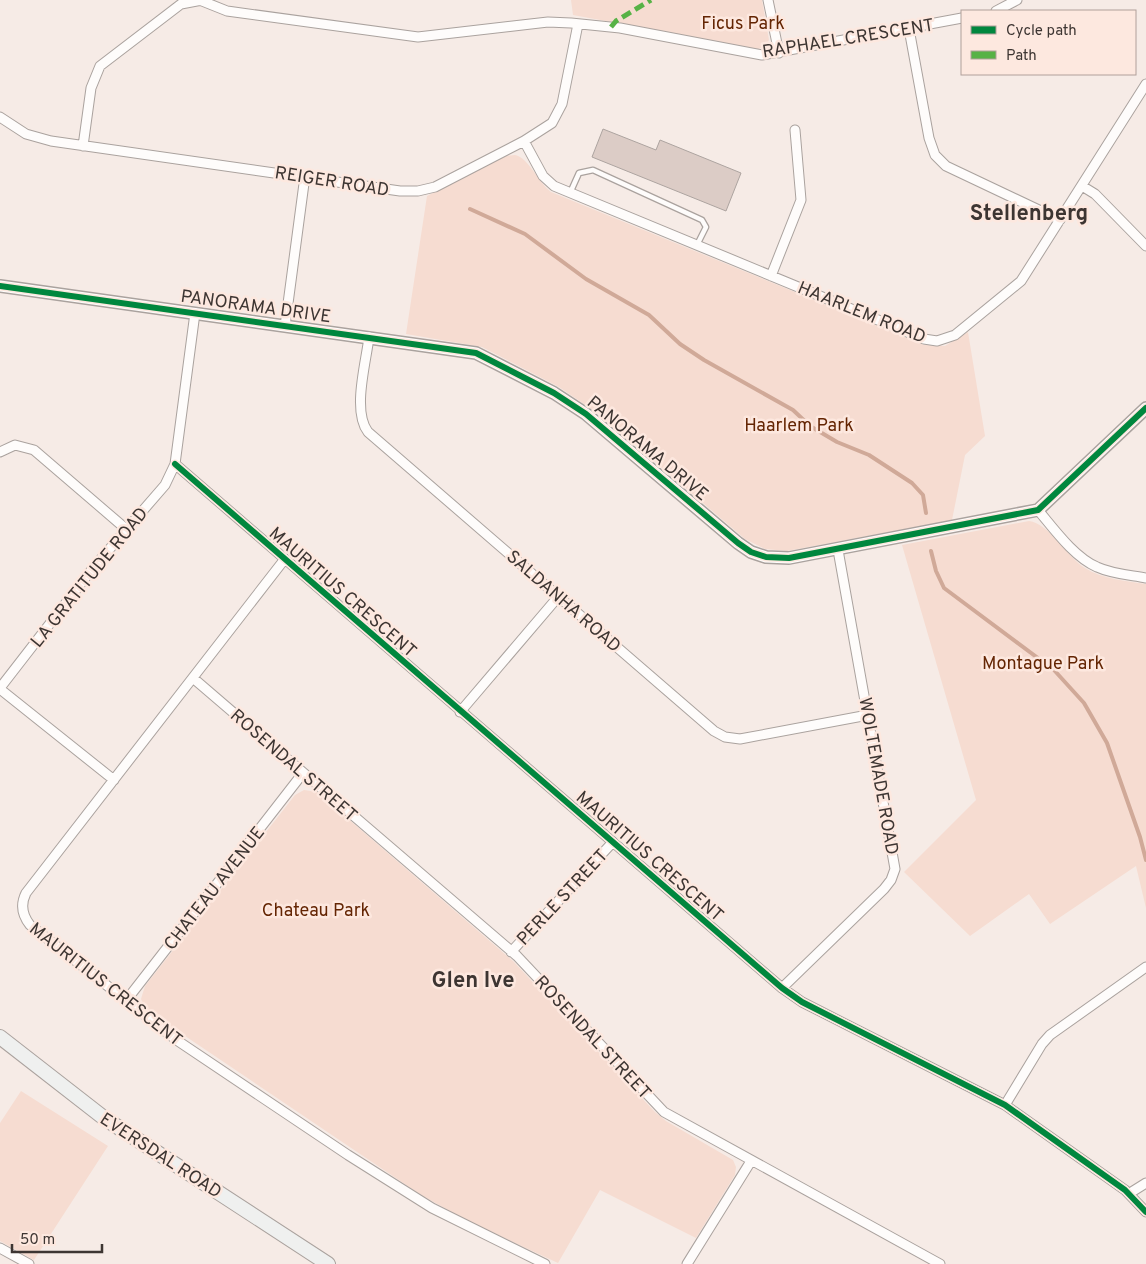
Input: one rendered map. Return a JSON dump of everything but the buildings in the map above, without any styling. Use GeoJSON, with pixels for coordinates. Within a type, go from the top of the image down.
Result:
{"type":"FeatureCollection","features":[{"type":"Feature","properties":{"kind":"main road","name":"EVERSDAL ROAD"},"geometry":{"type":"LineString","coordinates":[[0,1037],[104,1118],[328,1264]]}},
{"type":"Feature","properties":{"kind":"street"},"geometry":{"type":"LineString","coordinates":[[83,146],[91,88],[100,66],[181,4],[202,0]]}},
{"type":"Feature","properties":{"kind":"street","name":"RAPHAEL CRESCENT"},"geometry":{"type":"LineString","coordinates":[[202,0],[227,11],[405,36],[437,36],[548,22],[620,28],[762,55],[961,18]]}},
{"type":"Feature","properties":{"kind":"street"},"geometry":{"type":"LineString","coordinates":[[768,0],[779,53]]}},
{"type":"Feature","properties":{"kind":"street"},"geometry":{"type":"LineString","coordinates":[[998,10],[1016,0]]}},
{"type":"Feature","properties":{"kind":"street","name":"REIGER ROAD"},"geometry":{"type":"LineString","coordinates":[[0,117],[17,129],[34,137],[83,146],[400,191],[426,190],[548,127],[560,112],[578,24]]}},
{"type":"Feature","properties":{"kind":"street"},"geometry":{"type":"LineString","coordinates":[[909,29],[929,138],[935,155],[952,170],[1060,220]]}},
{"type":"Feature","properties":{"kind":"street","name":"HAARLEM ROAD"},"geometry":{"type":"LineString","coordinates":[[524,141],[543,176],[554,186],[924,338],[943,340],[955,335],[1016,287],[1146,84]]}},
{"type":"Feature","properties":{"kind":"street"},"geometry":{"type":"LineString","coordinates":[[771,276],[801,200],[795,130]]}},
{"type":"Feature","properties":{"kind":"street"},"geometry":{"type":"LineString","coordinates":[[284,326],[305,176]]}},
{"type":"Feature","properties":{"kind":"street"},"geometry":{"type":"LineString","coordinates":[[1082,186],[1095,194],[1146,246]]}},
{"type":"Feature","properties":{"kind":"street","name":"PANORAMA DRIVE"},"geometry":{"type":"LineString","coordinates":[[0,286],[369,337],[476,354],[554,393],[586,414],[751,552],[766,557],[782,559],[838,550],[1038,510]]}},
{"type":"Feature","properties":{"kind":"street"},"geometry":{"type":"LineString","coordinates":[[175,464],[196,313]]}},
{"type":"Feature","properties":{"kind":"street","name":"SALDANHA ROAD"},"geometry":{"type":"LineString","coordinates":[[369,337],[360,409],[365,428],[714,731],[725,737],[740,739],[868,714]]}},
{"type":"Feature","properties":{"kind":"street"},"geometry":{"type":"LineString","coordinates":[[1146,408],[1038,510],[1077,553],[1090,564],[1103,569],[1146,578]]}},
{"type":"Feature","properties":{"kind":"street"},"geometry":{"type":"LineString","coordinates":[[0,452],[15,445],[34,450],[126,529]]}},
{"type":"Feature","properties":{"kind":"street","name":"LA GRATITUDE ROAD"},"geometry":{"type":"LineString","coordinates":[[0,689],[93,568],[165,484],[175,464]]}},
{"type":"Feature","properties":{"kind":"street","name":"MAURITIUS CRESCENT"},"geometry":{"type":"LineString","coordinates":[[175,464],[782,988],[802,1002],[1005,1106],[1130,1194],[1146,1212]]}},
{"type":"Feature","properties":{"kind":"street","name":"WOLTEMADE ROAD"},"geometry":{"type":"LineString","coordinates":[[782,988],[884,889],[893,875],[894,858],[838,550]]}},
{"type":"Feature","properties":{"kind":"street","name":"MAURITIUS CRESCENT"},"geometry":{"type":"LineString","coordinates":[[284,560],[26,894],[22,911],[30,925],[175,1039],[432,1208],[545,1264]]}},
{"type":"Feature","properties":{"kind":"street"},"geometry":{"type":"LineString","coordinates":[[460,712],[558,597]]}},
{"type":"Feature","properties":{"kind":"street","name":"ROSENDAL STREET"},"geometry":{"type":"LineString","coordinates":[[192,678],[511,952],[664,1112],[940,1264]]}},
{"type":"Feature","properties":{"kind":"street"},"geometry":{"type":"LineString","coordinates":[[0,689],[114,780]]}},
{"type":"Feature","properties":{"kind":"street","name":"CHATEAU AVENUE"},"geometry":{"type":"LineString","coordinates":[[126,1002],[303,773]]}},
{"type":"Feature","properties":{"kind":"street","name":"PERLE STREET"},"geometry":{"type":"LineString","coordinates":[[511,952],[612,843]]}},
{"type":"Feature","properties":{"kind":"street"},"geometry":{"type":"LineString","coordinates":[[1005,1106],[1042,1044],[1050,1035],[1146,967]]}},
{"type":"Feature","properties":{"kind":"street"},"geometry":{"type":"LineString","coordinates":[[687,1264],[751,1161]]}},
{"type":"Feature","properties":{"kind":"street"},"geometry":{"type":"LineString","coordinates":[[1130,1194],[1146,1183]]}},
{"type":"Feature","properties":{"kind":"street"},"geometry":{"type":"LineString","coordinates":[[0,1248],[29,1264]]}},
{"type":"Feature","properties":{"kind":"lane"},"geometry":{"type":"LineString","coordinates":[[570,192],[578,173],[593,170],[702,220],[706,227],[697,245]]}},
{"type":"Feature","properties":{"kind":"green space","name":"Ficus Park"},"geometry":{"type":"Polygon","coordinates":[[[571,0],[762,0],[769,40],[765,46],[758,49],[573,15],[571,0]]]}},
{"type":"Feature","properties":{"kind":"green space","name":"Haarlem Park"},"geometry":{"type":"Polygon","coordinates":[[[515,155],[525,160],[551,192],[924,345],[945,346],[968,332],[985,436],[965,455],[952,520],[787,551],[765,549],[745,539],[600,415],[559,387],[482,347],[406,334],[427,196],[506,156],[515,155]]]}},
{"type":"Feature","properties":{"kind":"green space","name":"Montague Park"},"geometry":{"type":"Polygon","coordinates":[[[1029,521],[1044,528],[1078,563],[1092,572],[1114,579],[1146,584],[1146,908],[1136,866],[1050,924],[1029,894],[970,936],[904,872],[976,800],[902,545],[1029,521]]]}},
{"type":"Feature","properties":{"kind":"green space","name":"Chateau Park"},"geometry":{"type":"Polygon","coordinates":[[[304,790],[317,792],[513,961],[655,1112],[666,1121],[733,1160],[736,1167],[735,1175],[696,1238],[600,1190],[558,1263],[466,1220],[421,1195],[145,1009],[141,999],[145,986],[295,795],[304,790]]]}},
{"type":"Feature","properties":{"kind":"green space"},"geometry":{"type":"Polygon","coordinates":[[[21,1091],[108,1146],[34,1260],[0,1241],[0,1123],[21,1091]]]}},
{"type":"Feature","properties":{"kind":"waterway"},"geometry":{"type":"LineString","coordinates":[[470,209],[525,234],[586,279],[649,315],[680,344],[704,360],[793,410],[810,426],[837,442],[869,455],[912,483],[923,495],[926,513]]}},
{"type":"Feature","properties":{"kind":"waterway"},"geometry":{"type":"LineString","coordinates":[[931,551],[936,571],[944,588],[1054,670],[1084,703],[1107,743],[1140,837],[1146,860]]}},
{"type":"Feature","properties":{"kind":"marked path"},"geometry":{"type":"LineString","coordinates":[[611,27],[616,21],[651,0]]}},
{"type":"Feature","properties":{"kind":"cycle path"},"geometry":{"type":"LineString","coordinates":[[0,286],[476,353],[554,393],[586,414],[738,543],[751,552],[766,557],[789,558],[1038,510],[1146,408]]}},
{"type":"Feature","properties":{"kind":"cycle path"},"geometry":{"type":"LineString","coordinates":[[175,464],[782,988],[802,1002],[1005,1105],[1125,1190],[1146,1212]]}},
{"type":"Feature","properties":{"kind":"district","name":"Stellenberg"},"geometry":{"type":"Point","coordinates":[1029,212]}},
{"type":"Feature","properties":{"kind":"district","name":"Glen Ive"},"geometry":{"type":"Point","coordinates":[473,979]}}]}
